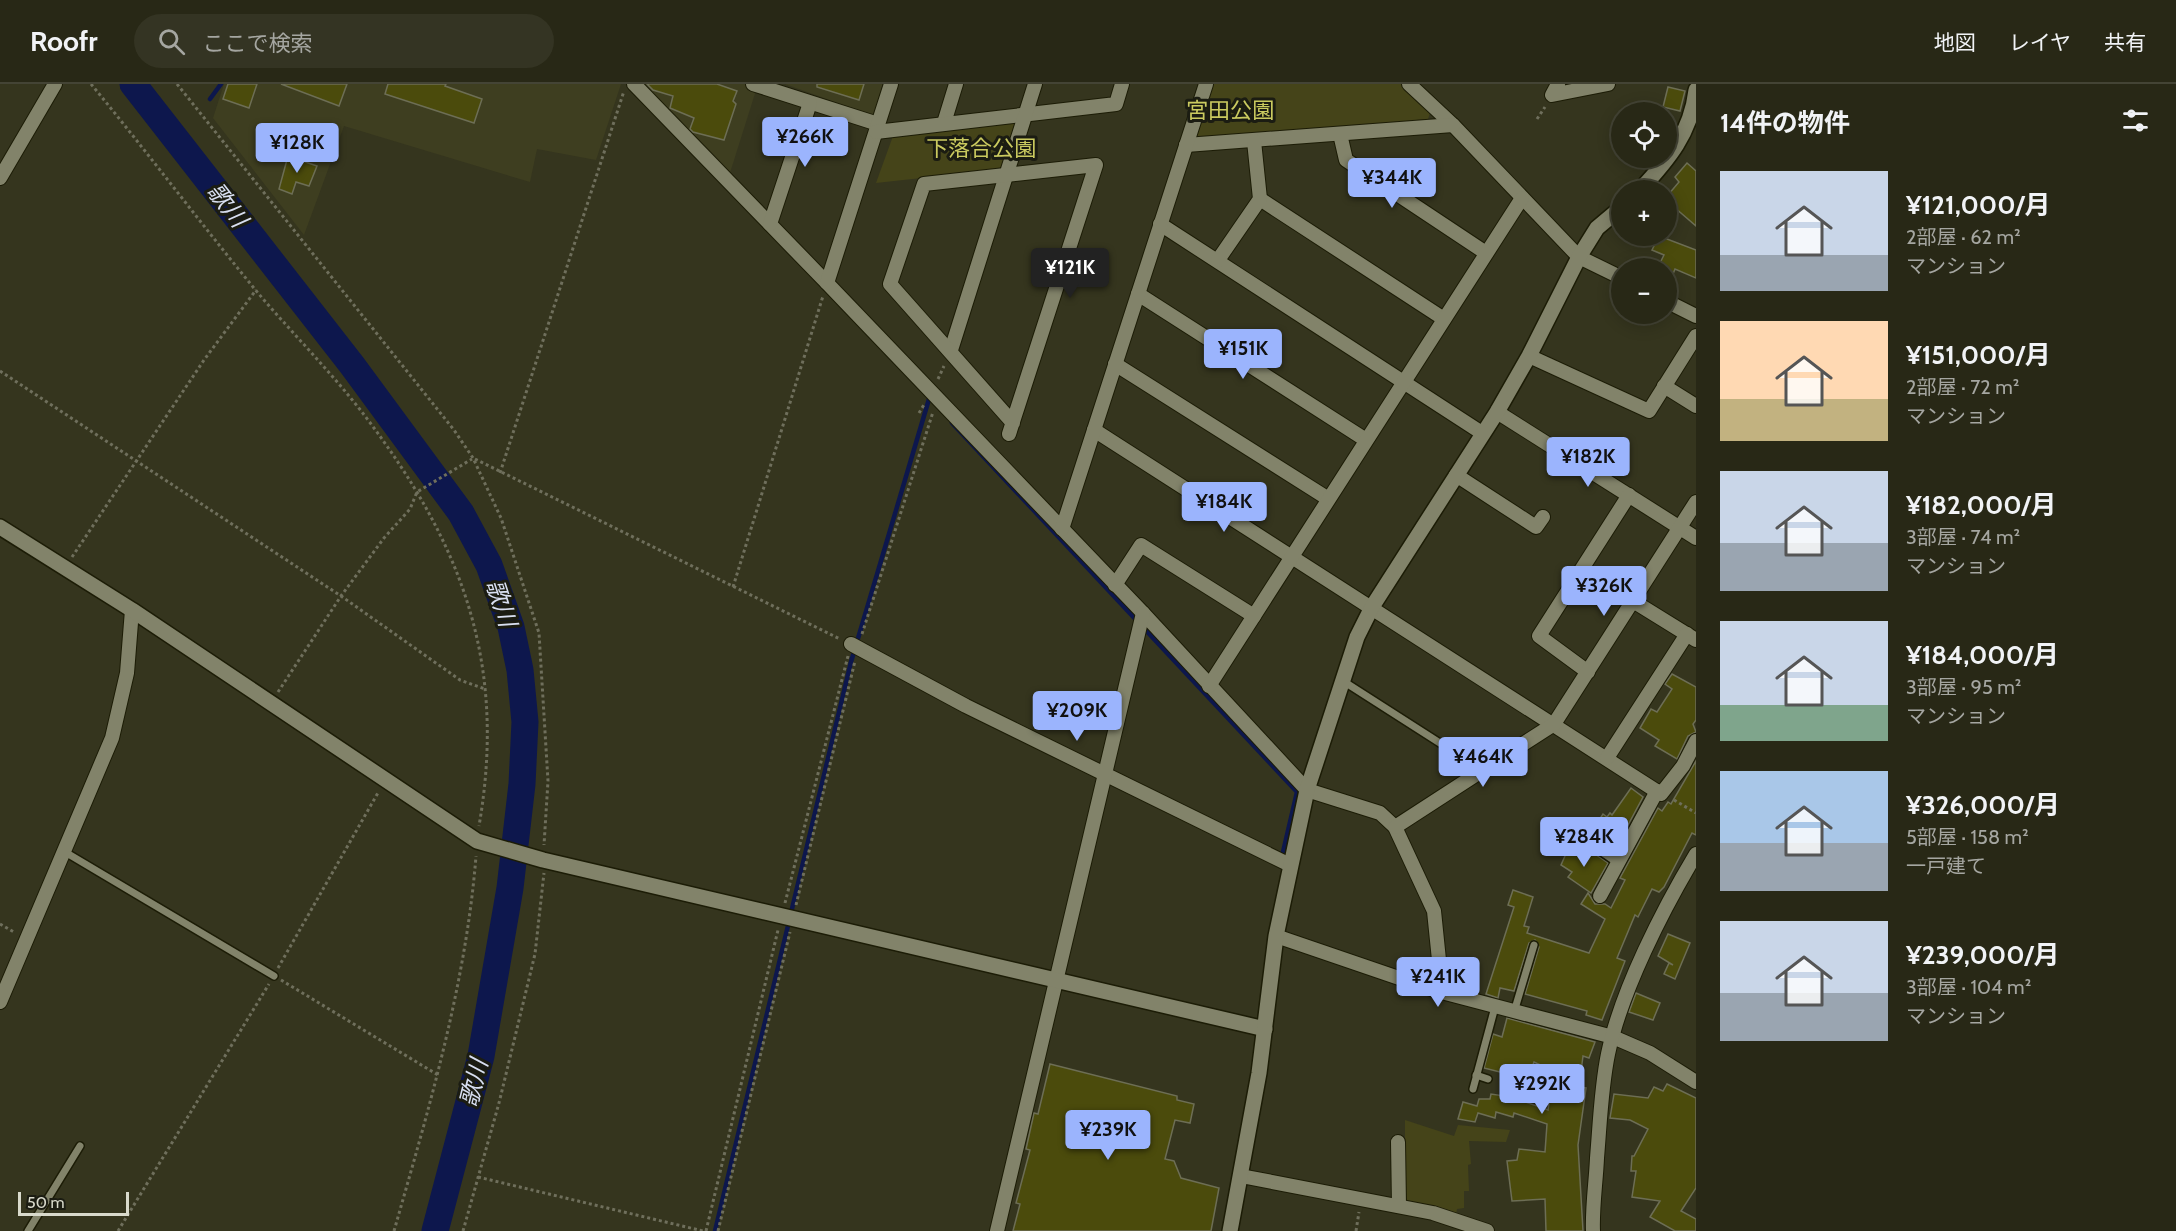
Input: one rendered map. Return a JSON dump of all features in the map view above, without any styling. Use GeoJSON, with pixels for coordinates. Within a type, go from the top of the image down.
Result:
{"type":"FeatureCollection","features":[{"type":"Feature","properties":{"kind":"street"},"geometry":{"type":"LineString","coordinates":[[0,178],[55,84]]}},
{"type":"Feature","properties":{"kind":"street"},"geometry":{"type":"LineString","coordinates":[[753,84],[877,128],[1116,104],[1122,84]]}},
{"type":"Feature","properties":{"kind":"street"},"geometry":{"type":"LineString","coordinates":[[827,283],[891,84]]}},
{"type":"Feature","properties":{"kind":"street"},"geometry":{"type":"LineString","coordinates":[[944,123],[956,84]]}},
{"type":"Feature","properties":{"kind":"street"},"geometry":{"type":"LineString","coordinates":[[951,350],[1035,84]]}},
{"type":"Feature","properties":{"kind":"street"},"geometry":{"type":"LineString","coordinates":[[1062,529],[1206,84]]}},
{"type":"Feature","properties":{"kind":"street"},"geometry":{"type":"LineString","coordinates":[[1411,84],[1579,256],[1611,272]]}},
{"type":"Feature","properties":{"kind":"street"},"geometry":{"type":"LineString","coordinates":[[1558,84],[1552,95],[1608,84]]}},
{"type":"Feature","properties":{"kind":"street"},"geometry":{"type":"LineString","coordinates":[[630,85],[770,224],[1143,612],[1307,790],[1380,813],[1395,827],[1434,911],[1439,960],[1434,990]]}},
{"type":"Feature","properties":{"kind":"street"},"geometry":{"type":"LineString","coordinates":[[1649,180],[1674,152],[1688,128],[1696,90]]}},
{"type":"Feature","properties":{"kind":"street"},"geometry":{"type":"LineString","coordinates":[[770,224],[810,103]]}},
{"type":"Feature","properties":{"kind":"street"},"geometry":{"type":"LineString","coordinates":[[1186,146],[1452,125]]}},
{"type":"Feature","properties":{"kind":"street"},"geometry":{"type":"LineString","coordinates":[[1340,134],[1347,160],[1486,253]]}},
{"type":"Feature","properties":{"kind":"street"},"geometry":{"type":"LineString","coordinates":[[1218,260],[1260,199],[1254,141]]}},
{"type":"Feature","properties":{"kind":"street"},"geometry":{"type":"LineString","coordinates":[[1096,165],[1011,429],[951,350],[891,284],[924,184],[1008,174],[1096,165]]}},
{"type":"Feature","properties":{"kind":"street"},"geometry":{"type":"LineString","coordinates":[[1209,686],[1327,498],[1522,198]]}},
{"type":"Feature","properties":{"kind":"street"},"geometry":{"type":"LineString","coordinates":[[1260,199],[1444,319]]}},
{"type":"Feature","properties":{"kind":"street"},"geometry":{"type":"LineString","coordinates":[[1230,1231],[1265,1029],[1276,936],[1290,865],[1307,790],[1357,637],[1372,607],[1497,412],[1529,356],[1579,256],[1597,228],[1611,216]]}},
{"type":"Feature","properties":{"kind":"street"},"geometry":{"type":"LineString","coordinates":[[1160,224],[1482,433]]}},
{"type":"Feature","properties":{"kind":"street"},"geometry":{"type":"LineString","coordinates":[[1138,294],[1366,440]]}},
{"type":"Feature","properties":{"kind":"street"},"geometry":{"type":"LineString","coordinates":[[1677,306],[1696,316]]}},
{"type":"Feature","properties":{"kind":"street"},"geometry":{"type":"LineString","coordinates":[[1529,356],[1649,411],[1696,336]]}},
{"type":"Feature","properties":{"kind":"street"},"geometry":{"type":"LineString","coordinates":[[1115,364],[1327,498]]}},
{"type":"Feature","properties":{"kind":"street"},"geometry":{"type":"LineString","coordinates":[[1664,386],[1696,406]]}},
{"type":"Feature","properties":{"kind":"street"},"geometry":{"type":"LineString","coordinates":[[1497,412],[1696,538]]}},
{"type":"Feature","properties":{"kind":"street"},"geometry":{"type":"LineString","coordinates":[[1094,430],[1659,792]]}},
{"type":"Feature","properties":{"kind":"street"},"geometry":{"type":"LineString","coordinates":[[1456,475],[1536,527]]}},
{"type":"Feature","properties":{"kind":"street"},"geometry":{"type":"LineString","coordinates":[[1588,672],[1539,636],[1629,495]]}},
{"type":"Feature","properties":{"kind":"street"},"geometry":{"type":"LineString","coordinates":[[1395,827],[1554,724],[1696,502]]}},
{"type":"Feature","properties":{"kind":"street"},"geometry":{"type":"LineString","coordinates":[[0,527],[132,610],[481,842],[538,859],[1265,1029]]}},
{"type":"Feature","properties":{"kind":"street"},"geometry":{"type":"LineString","coordinates":[[1115,585],[1141,545],[1254,616]]}},
{"type":"Feature","properties":{"kind":"street"},"geometry":{"type":"LineString","coordinates":[[1607,758],[1692,637],[1633,601]]}},
{"type":"Feature","properties":{"kind":"street"},"geometry":{"type":"LineString","coordinates":[[0,1002],[112,738],[127,673],[132,610]]}},
{"type":"Feature","properties":{"kind":"street"},"geometry":{"type":"LineString","coordinates":[[997,1231],[1143,612]]}},
{"type":"Feature","properties":{"kind":"street"},"geometry":{"type":"LineString","coordinates":[[854,646],[966,706],[1290,865]]}},
{"type":"Feature","properties":{"kind":"street"},"geometry":{"type":"LineString","coordinates":[[1600,896],[1659,792],[1683,766],[1696,741]]}},
{"type":"Feature","properties":{"kind":"street"},"geometry":{"type":"LineString","coordinates":[[1593,1231],[1602,1095],[1613,1037],[1624,1003],[1667,904],[1696,854]]}},
{"type":"Feature","properties":{"kind":"street"},"geometry":{"type":"LineString","coordinates":[[1276,936],[1434,990],[1613,1037],[1650,1053],[1696,1082]]}},
{"type":"Feature","properties":{"kind":"street"},"geometry":{"type":"LineString","coordinates":[[1398,1142],[1399,1206]]}},
{"type":"Feature","properties":{"kind":"street"},"geometry":{"type":"LineString","coordinates":[[1241,1176],[1433,1213],[1487,1231]]}},
{"type":"Feature","properties":{"kind":"lane"},"geometry":{"type":"LineString","coordinates":[[1342,680],[1482,770]]}},
{"type":"Feature","properties":{"kind":"lane"},"geometry":{"type":"LineString","coordinates":[[1587,842],[1618,863]]}},
{"type":"Feature","properties":{"kind":"lane"},"geometry":{"type":"LineString","coordinates":[[65,852],[274,976]]}},
{"type":"Feature","properties":{"kind":"lane"},"geometry":{"type":"LineString","coordinates":[[1514,1011],[1534,945]]}},
{"type":"Feature","properties":{"kind":"lane"},"geometry":{"type":"LineString","coordinates":[[1527,967],[1537,970]]}},
{"type":"Feature","properties":{"kind":"lane"},"geometry":{"type":"LineString","coordinates":[[1473,1089],[1495,1007]]}},
{"type":"Feature","properties":{"kind":"lane"},"geometry":{"type":"LineString","coordinates":[[1476,1075],[1488,1078]]}},
{"type":"Feature","properties":{"kind":"lane"},"geometry":{"type":"LineString","coordinates":[[28,1231],[80,1146]]}},
{"type":"Feature","properties":{"kind":"path"},"geometry":{"type":"LineString","coordinates":[[90,84],[256,290],[364,416],[417,492],[453,557],[473,619],[489,727],[487,784],[481,842],[467,934],[438,1075],[394,1231]]}},
{"type":"Feature","properties":{"kind":"path"},"geometry":{"type":"LineString","coordinates":[[177,84],[454,430],[473,458],[501,518],[539,633],[546,709],[548,781],[538,859],[544,876],[535,954],[463,1231]]}},
{"type":"Feature","properties":{"kind":"path"},"geometry":{"type":"LineString","coordinates":[[500,473],[630,85]]}},
{"type":"Feature","properties":{"kind":"path"},"geometry":{"type":"LineString","coordinates":[[733,587],[827,283]]}},
{"type":"Feature","properties":{"kind":"path"},"geometry":{"type":"LineString","coordinates":[[65,567],[256,290]]}},
{"type":"Feature","properties":{"kind":"path"},"geometry":{"type":"LineString","coordinates":[[718,1231],[787,917],[854,646],[951,350]]}},
{"type":"Feature","properties":{"kind":"path"},"geometry":{"type":"LineString","coordinates":[[0,371],[341,596],[460,680],[485,690]]}},
{"type":"Feature","properties":{"kind":"path"},"geometry":{"type":"LineString","coordinates":[[271,704],[341,596],[384,538],[410,509],[417,492],[473,458]]}},
{"type":"Feature","properties":{"kind":"path"},"geometry":{"type":"LineString","coordinates":[[473,458],[854,646]]}},
{"type":"Feature","properties":{"kind":"path"},"geometry":{"type":"LineString","coordinates":[[478,1177],[704,1231],[787,917],[854,646]]}},
{"type":"Feature","properties":{"kind":"path"},"geometry":{"type":"LineString","coordinates":[[118,1231],[274,976],[385,780]]}},
{"type":"Feature","properties":{"kind":"path"},"geometry":{"type":"LineString","coordinates":[[1659,792],[1696,813]]}},
{"type":"Feature","properties":{"kind":"path"},"geometry":{"type":"LineString","coordinates":[[274,976],[438,1075]]}},
{"type":"Feature","properties":{"kind":"path"},"geometry":{"type":"LineString","coordinates":[[1356,1231],[1362,1199]]}},
{"type":"Feature","properties":{"kind":"shaded area"},"geometry":{"type":"Polygon","coordinates":[[[224,84],[621,84],[596,160],[537,149],[530,182],[344,126],[304,235],[213,118],[224,84]]]}},
{"type":"Feature","properties":{"kind":"shaded area"},"geometry":{"type":"Polygon","coordinates":[[[641,84],[758,84],[729,176],[641,84]]]}},
{"type":"Feature","properties":{"kind":"shaded area"},"geometry":{"type":"Polygon","coordinates":[[[785,84],[883,84],[874,116],[785,84]]]}},
{"type":"Feature","properties":{"kind":"green space","name":"宮田公園"},"geometry":{"type":"Polygon","coordinates":[[[1210,84],[1402,84],[1431,110],[1428,119],[1200,140],[1195,133],[1210,84]]]}},
{"type":"Feature","properties":{"kind":"green space","name":"下落合公園"},"geometry":{"type":"Polygon","coordinates":[[[1018,119],[1003,169],[876,183],[893,136],[1018,119]]]}},
{"type":"Feature","properties":{"kind":"green space"},"geometry":{"type":"Polygon","coordinates":[[[1405,1120],[1454,1136],[1458,1125],[1510,1130],[1506,1142],[1469,1141],[1471,1164],[1468,1165],[1469,1191],[1464,1191],[1464,1208],[1457,1209],[1456,1215],[1405,1202],[1405,1120]]]}},
{"type":"Feature","properties":{"kind":"building"},"geometry":{"type":"Polygon","coordinates":[[[228,84],[257,84],[249,108],[223,99],[228,84]]]}},
{"type":"Feature","properties":{"kind":"building"},"geometry":{"type":"Polygon","coordinates":[[[281,84],[347,84],[339,106],[281,84]]]}},
{"type":"Feature","properties":{"kind":"building"},"geometry":{"type":"Polygon","coordinates":[[[388,84],[446,84],[445,86],[482,99],[474,123],[385,94],[388,84]]]}},
{"type":"Feature","properties":{"kind":"building"},"geometry":{"type":"Polygon","coordinates":[[[647,84],[717,84],[737,91],[733,101],[736,104],[724,140],[693,132],[690,129],[694,118],[670,108],[673,96],[653,90],[647,84]]]}},
{"type":"Feature","properties":{"kind":"building"},"geometry":{"type":"Polygon","coordinates":[[[817,84],[864,84],[859,100],[817,87],[817,84]]]}},
{"type":"Feature","properties":{"kind":"building"},"geometry":{"type":"Polygon","coordinates":[[[1668,87],[1685,91],[1680,111],[1677,110],[1677,102],[1664,102],[1668,87]]]}},
{"type":"Feature","properties":{"kind":"building"},"geometry":{"type":"Polygon","coordinates":[[[288,156],[317,166],[309,186],[296,182],[292,194],[279,189],[288,156]]]}},
{"type":"Feature","properties":{"kind":"building"},"geometry":{"type":"Polygon","coordinates":[[[1687,163],[1696,171],[1696,226],[1677,210],[1677,184],[1679,182],[1675,177],[1687,163]]]}},
{"type":"Feature","properties":{"kind":"building"},"geometry":{"type":"Polygon","coordinates":[[[1677,243],[1696,250],[1696,278],[1677,270],[1677,258],[1662,258],[1664,255],[1652,250],[1654,246],[1677,246],[1677,243]]]}},
{"type":"Feature","properties":{"kind":"building"},"geometry":{"type":"Polygon","coordinates":[[[1672,674],[1696,687],[1696,720],[1693,724],[1696,732],[1688,736],[1677,759],[1655,746],[1659,740],[1640,728],[1651,709],[1657,712],[1672,689],[1665,684],[1672,674]]]}},
{"type":"Feature","properties":{"kind":"building"},"geometry":{"type":"Polygon","coordinates":[[[1696,761],[1696,835],[1692,833],[1664,887],[1659,892],[1652,889],[1638,917],[1635,915],[1617,958],[1625,961],[1602,1020],[1586,1015],[1587,1011],[1525,994],[1539,947],[1535,940],[1529,943],[1514,991],[1500,988],[1498,998],[1486,994],[1514,907],[1508,905],[1513,890],[1533,897],[1524,926],[1529,927],[1527,933],[1589,953],[1605,919],[1581,904],[1588,893],[1595,904],[1605,904],[1611,908],[1625,880],[1620,878],[1658,808],[1662,811],[1668,802],[1671,804],[1696,761]]]}},
{"type":"Feature","properties":{"kind":"building"},"geometry":{"type":"Polygon","coordinates":[[[1631,788],[1643,797],[1613,853],[1598,843],[1603,836],[1593,829],[1603,814],[1607,817],[1610,813],[1612,815],[1631,788]]]}},
{"type":"Feature","properties":{"kind":"building"},"geometry":{"type":"Polygon","coordinates":[[[1569,847],[1575,851],[1581,849],[1590,855],[1592,852],[1608,863],[1591,893],[1568,877],[1572,872],[1561,865],[1569,847]]]}},
{"type":"Feature","properties":{"kind":"building"},"geometry":{"type":"Polygon","coordinates":[[[1668,934],[1690,943],[1675,979],[1664,974],[1669,963],[1673,965],[1658,956],[1668,934]]]}},
{"type":"Feature","properties":{"kind":"building"},"geometry":{"type":"Polygon","coordinates":[[[1636,993],[1660,1003],[1653,1020],[1629,1012],[1636,993]]]}},
{"type":"Feature","properties":{"kind":"building"},"geometry":{"type":"Polygon","coordinates":[[[1507,1018],[1595,1042],[1589,1058],[1583,1056],[1579,1087],[1586,1088],[1578,1145],[1583,1231],[1546,1231],[1545,1199],[1512,1201],[1507,1161],[1517,1160],[1519,1149],[1545,1152],[1547,1124],[1514,1113],[1513,1117],[1496,1112],[1495,1118],[1478,1113],[1475,1122],[1458,1119],[1463,1102],[1477,1106],[1479,1099],[1490,1099],[1491,1094],[1504,1096],[1512,1075],[1484,1068],[1493,1034],[1502,1037],[1507,1018]],[[1534,1062],[1520,1100],[1548,1110],[1553,1071],[1534,1062]]]}},
{"type":"Feature","properties":{"kind":"building"},"geometry":{"type":"Polygon","coordinates":[[[1050,1064],[1177,1096],[1177,1100],[1194,1104],[1190,1123],[1175,1120],[1165,1159],[1174,1161],[1181,1178],[1219,1188],[1211,1231],[1013,1231],[1020,1204],[1016,1203],[1030,1150],[1026,1149],[1034,1113],[1038,1114],[1050,1064]]]}},
{"type":"Feature","properties":{"kind":"building"},"geometry":{"type":"Polygon","coordinates":[[[1667,1084],[1696,1098],[1696,1188],[1681,1211],[1696,1219],[1696,1231],[1675,1231],[1650,1217],[1660,1201],[1632,1197],[1636,1171],[1631,1171],[1632,1156],[1648,1129],[1630,1120],[1610,1118],[1614,1094],[1648,1098],[1654,1087],[1663,1091],[1667,1084]]]}},
{"type":"Feature","properties":{"kind":"waterway","name":"歌川"},"geometry":{"type":"LineString","coordinates":[[133,84],[352,365],[461,513],[489,565],[511,627],[520,670],[525,722],[522,784],[510,888],[481,1056],[435,1231]]}},
{"type":"Feature","properties":{"kind":"waterway"},"geometry":{"type":"LineString","coordinates":[[210,99],[221,84]]}},
{"type":"Feature","properties":{"kind":"waterway"},"geometry":{"type":"LineString","coordinates":[[715,1231],[851,662],[929,399]]}},
{"type":"Feature","properties":{"kind":"waterway"},"geometry":{"type":"LineString","coordinates":[[952,423],[1297,792],[1283,852]]}}]}
